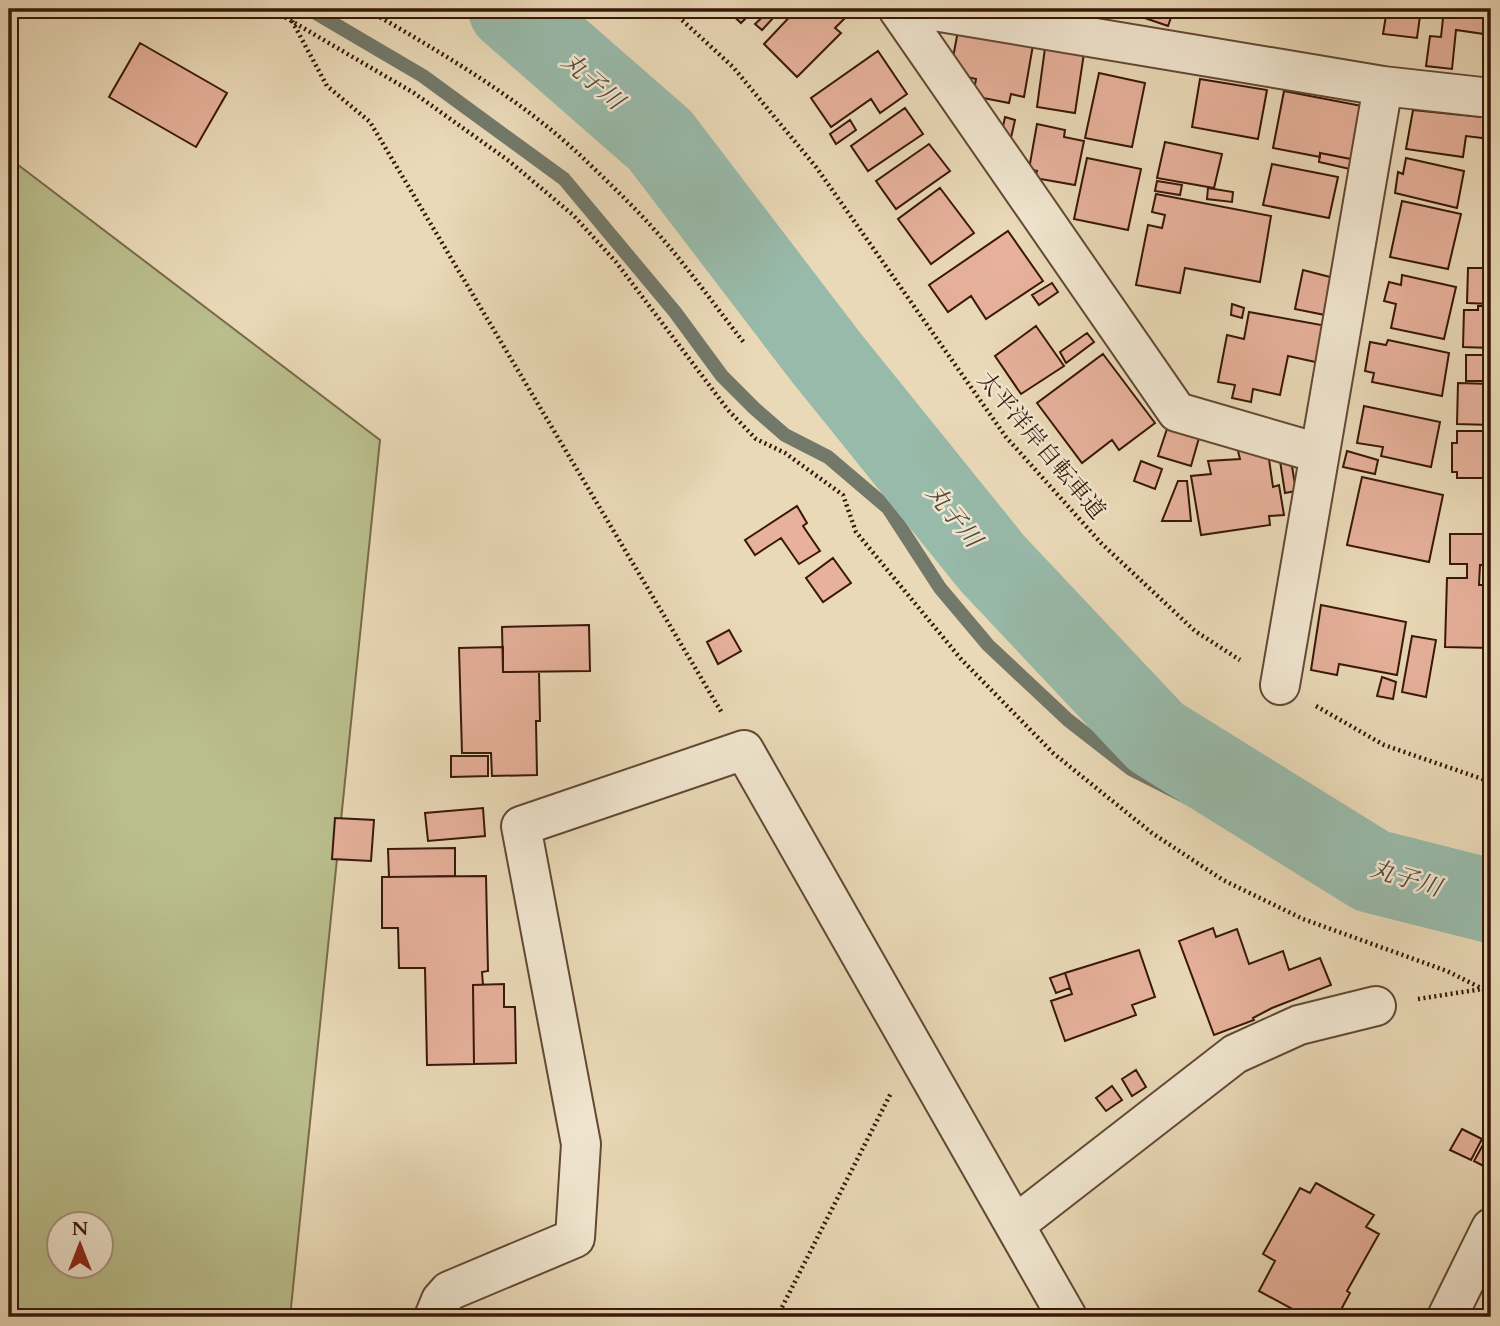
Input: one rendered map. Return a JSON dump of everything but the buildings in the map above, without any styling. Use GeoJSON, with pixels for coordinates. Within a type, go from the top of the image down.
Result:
{"type":"FeatureCollection","features":[{"type":"Feature","properties":{"kind":"street"},"geometry":{"type":"LineString","coordinates":[[898,9],[1177,412],[1318,453]]}},
{"type":"Feature","properties":{"kind":"street"},"geometry":{"type":"LineString","coordinates":[[922,9],[1383,86],[1491,98]]}},
{"type":"Feature","properties":{"kind":"street"},"geometry":{"type":"LineString","coordinates":[[1280,685],[1383,86]]}},
{"type":"Feature","properties":{"kind":"street"},"geometry":{"type":"LineString","coordinates":[[434,1317],[441,1300],[450,1291],[575,1238],[581,1144],[521,826],[744,750],[1067,1317]]}},
{"type":"Feature","properties":{"kind":"street"},"geometry":{"type":"LineString","coordinates":[[1016,1224],[1235,1054],[1299,1025],[1376,1006]]}},
{"type":"Feature","properties":{"kind":"street"},"geometry":{"type":"LineString","coordinates":[[1447,1317],[1491,1228]]}},
{"type":"Feature","properties":{"kind":"path"},"geometry":{"type":"LineString","coordinates":[[271,9],[414,93],[509,161],[573,215],[616,262],[727,410],[756,439],[785,453],[843,495],[856,532],[961,659],[1053,752],[1152,834],[1223,880],[1303,919],[1447,971],[1483,989]]}},
{"type":"Feature","properties":{"kind":"path"},"geometry":{"type":"LineString","coordinates":[[366,9],[418,39],[517,104],[578,154],[667,244],[745,344]]}},
{"type":"Feature","properties":{"kind":"path","name":"太平洋岸自転車道"},"geometry":{"type":"LineString","coordinates":[[670,9],[733,67],[816,167],[1006,436],[1101,543],[1195,631],[1280,685],[1384,745],[1491,782]]}},
{"type":"Feature","properties":{"kind":"path"},"geometry":{"type":"LineString","coordinates":[[291,20],[327,86],[370,122],[744,750]]}},
{"type":"Feature","properties":{"kind":"path"},"geometry":{"type":"LineString","coordinates":[[1376,1006],[1491,990]]}},
{"type":"Feature","properties":{"kind":"path"},"geometry":{"type":"LineString","coordinates":[[778,1317],[914,1049]]}},
{"type":"Feature","properties":{"kind":"green space"},"geometry":{"type":"Polygon","coordinates":[[[9,158],[380,440],[290,1317],[9,1317],[9,158]]]}},
{"type":"Feature","properties":{"kind":"waterway"},"geometry":{"type":"LineString","coordinates":[[309,9],[423,76],[564,179],[675,312],[722,376],[785,435],[828,457],[888,508],[940,588],[988,645],[1068,720],[1131,769],[1194,801],[1372,871]]}},
{"type":"Feature","properties":{"kind":"waterway","name":"丸子川"},"geometry":{"type":"LineString","coordinates":[[510,9],[660,140],[825,356],[992,563],[1156,737],[1372,871],[1491,901]]}}]}
